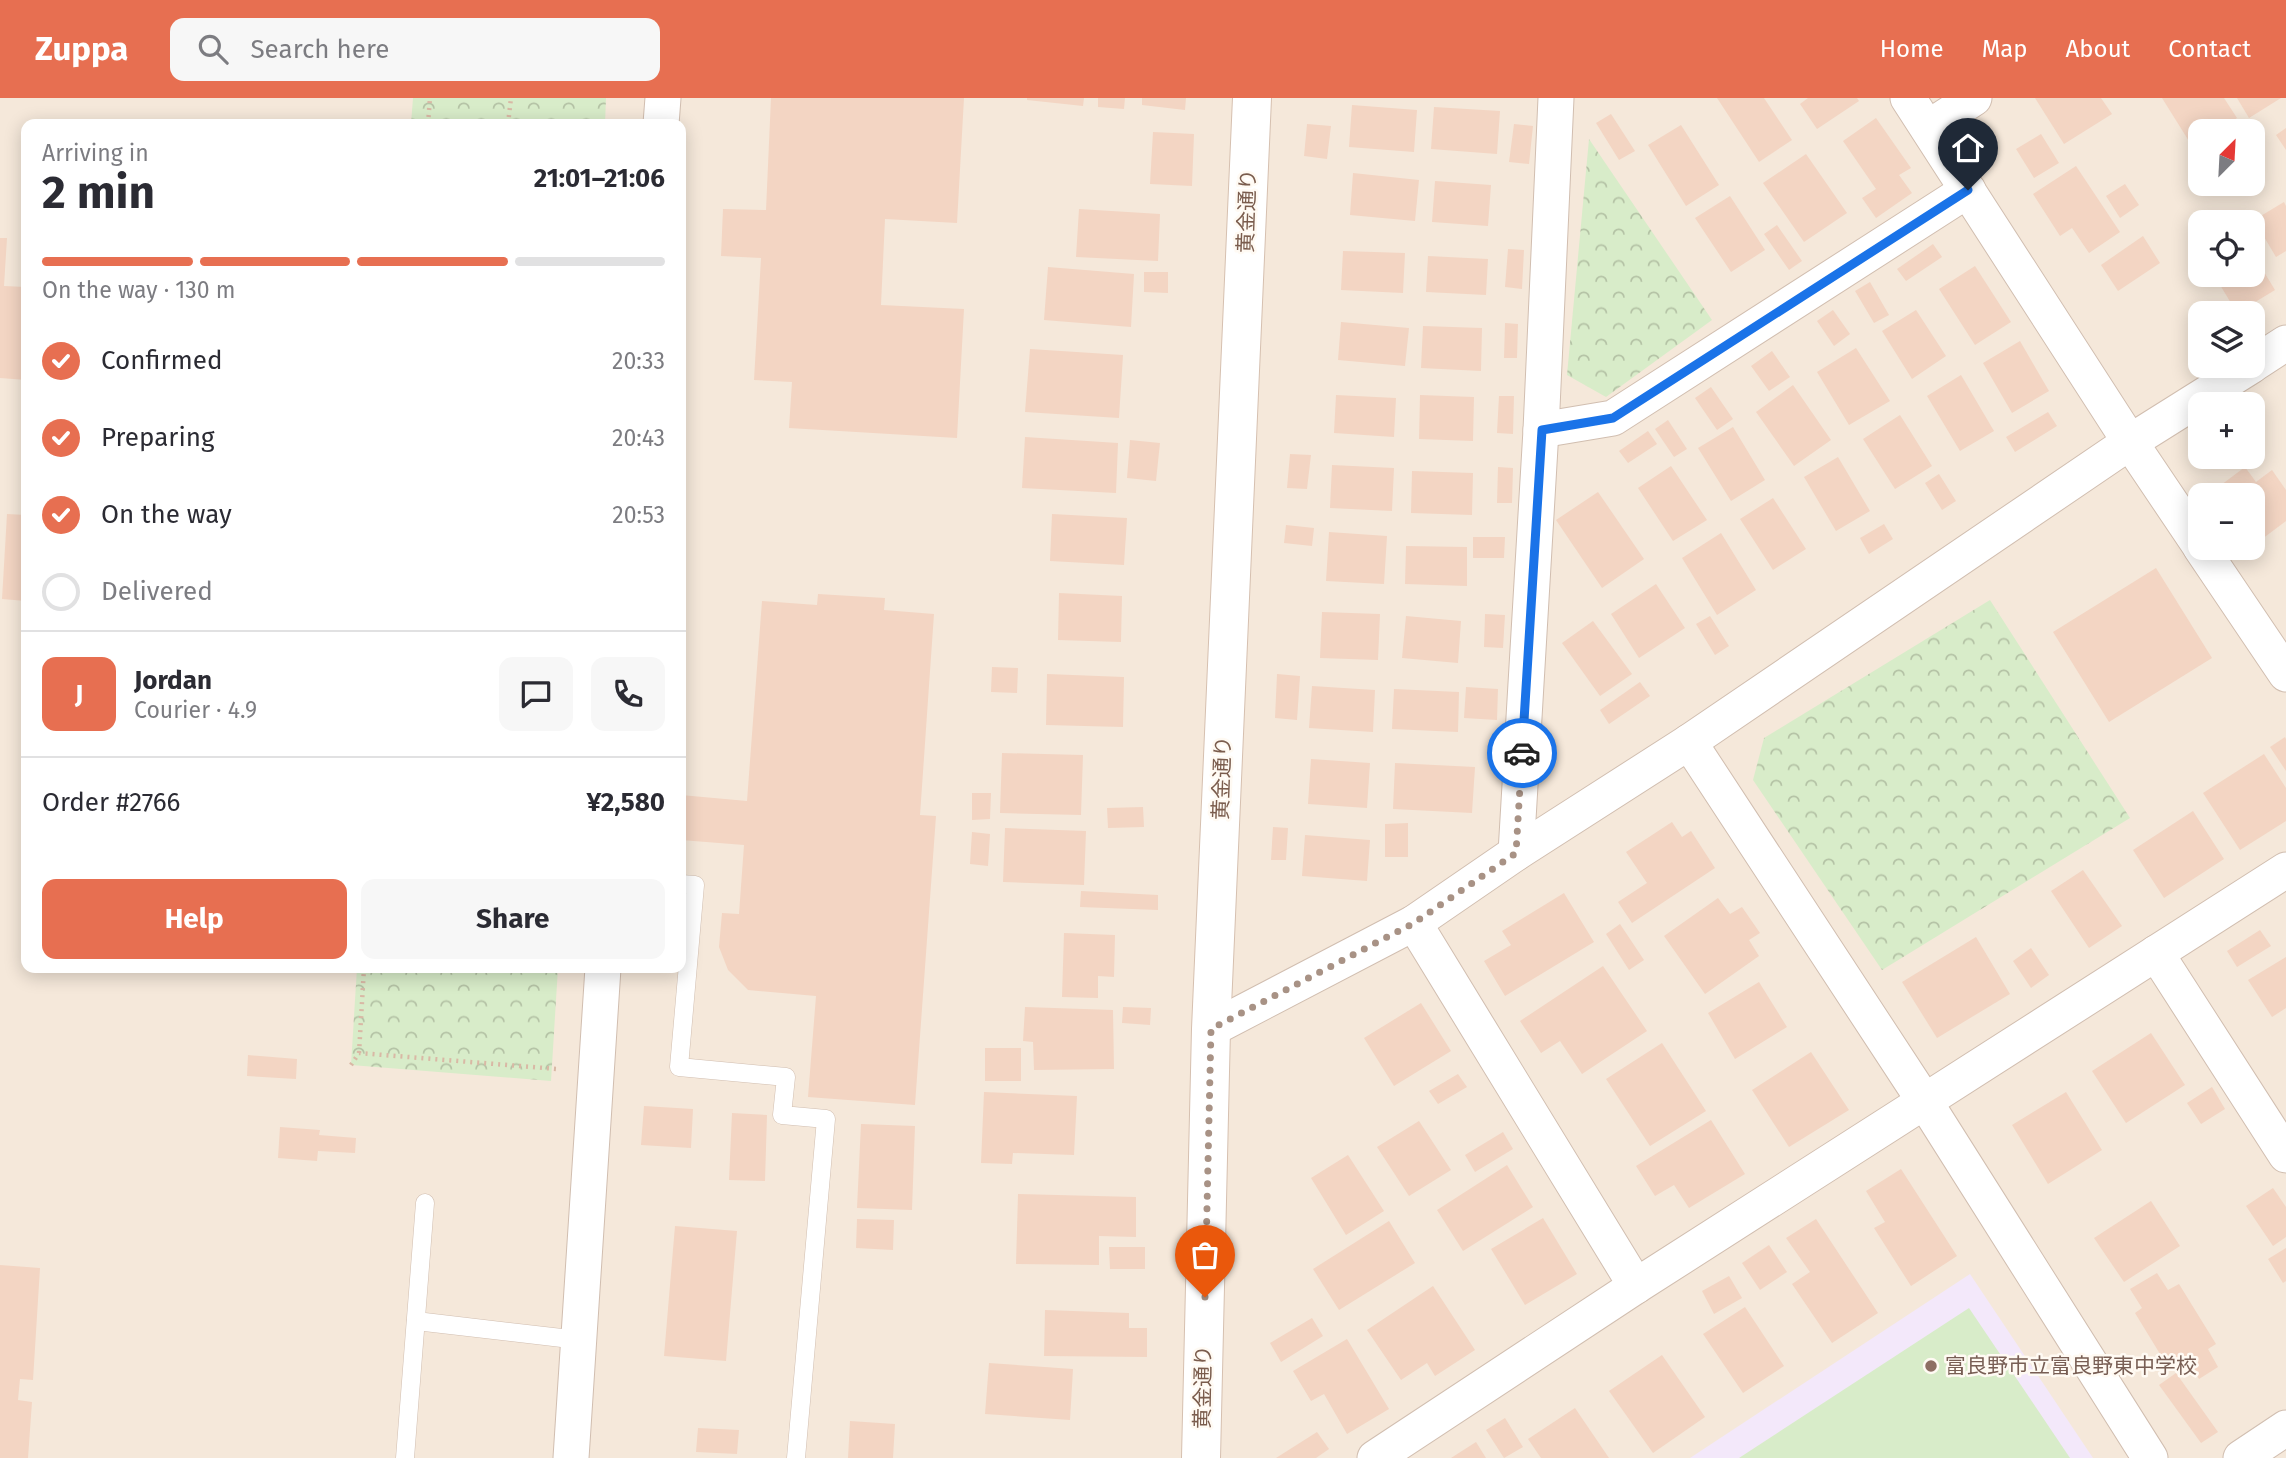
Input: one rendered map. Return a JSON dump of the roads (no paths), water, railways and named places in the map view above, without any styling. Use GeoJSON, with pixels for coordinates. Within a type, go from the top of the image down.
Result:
{"type":"FeatureCollection","features":[{"type":"Feature","properties":{"kind":"street"},"geometry":{"type":"LineString","coordinates":[[661,119],[663,98]]}},
{"type":"Feature","properties":{"kind":"street","name":"黄金通り"},"geometry":{"type":"LineString","coordinates":[[1201,1458],[1211,1029],[1252,98]]}},
{"type":"Feature","properties":{"kind":"street"},"geometry":{"type":"LineString","coordinates":[[1516,853],[1542,430],[1556,98]]}},
{"type":"Feature","properties":{"kind":"street"},"geometry":{"type":"LineString","coordinates":[[1908,98],[2188,529]]}},
{"type":"Feature","properties":{"kind":"street"},"geometry":{"type":"LineString","coordinates":[[1928,128],[1974,98]]}},
{"type":"Feature","properties":{"kind":"street"},"geometry":{"type":"LineString","coordinates":[[1542,430],[1613,418],[1968,190]]}},
{"type":"Feature","properties":{"kind":"street"},"geometry":{"type":"LineString","coordinates":[[2265,356],[2286,343]]}},
{"type":"Feature","properties":{"kind":"street"},"geometry":{"type":"LineString","coordinates":[[1211,1029],[1414,923],[1516,853],[1689,743],[2130,442],[2231,378]]}},
{"type":"Feature","properties":{"kind":"street"},"geometry":{"type":"LineString","coordinates":[[2209,560],[2286,674]]}},
{"type":"Feature","properties":{"kind":"street"},"geometry":{"type":"LineString","coordinates":[[1689,743],[1925,1102],[2150,1458]]}},
{"type":"Feature","properties":{"kind":"street"},"geometry":{"type":"LineString","coordinates":[[1375,1458],[1636,1286],[2286,870]]}},
{"type":"Feature","properties":{"kind":"street"},"geometry":{"type":"LineString","coordinates":[[1414,923],[1636,1286]]}},
{"type":"Feature","properties":{"kind":"street"},"geometry":{"type":"LineString","coordinates":[[2156,953],[2286,1155]]}},
{"type":"Feature","properties":{"kind":"street"},"geometry":{"type":"LineString","coordinates":[[571,1458],[603,973]]}},
{"type":"Feature","properties":{"kind":"street"},"geometry":{"type":"LineString","coordinates":[[2241,1458],[2286,1428]]}},
{"type":"Feature","properties":{"kind":"lane"},"geometry":{"type":"LineString","coordinates":[[686,884],[695,885],[679,1067],[786,1077],[782,1115],[825,1119],[796,1458]]}},
{"type":"Feature","properties":{"kind":"lane"},"geometry":{"type":"LineString","coordinates":[[405,1458],[425,1203]]}},
{"type":"Feature","properties":{"kind":"lane"},"geometry":{"type":"LineString","coordinates":[[416,1321],[579,1340]]}},
{"type":"Feature","properties":{"kind":"place","name":"富良野市立富良野東中学校"},"geometry":{"type":"Point","coordinates":[1931,1366]}}]}
